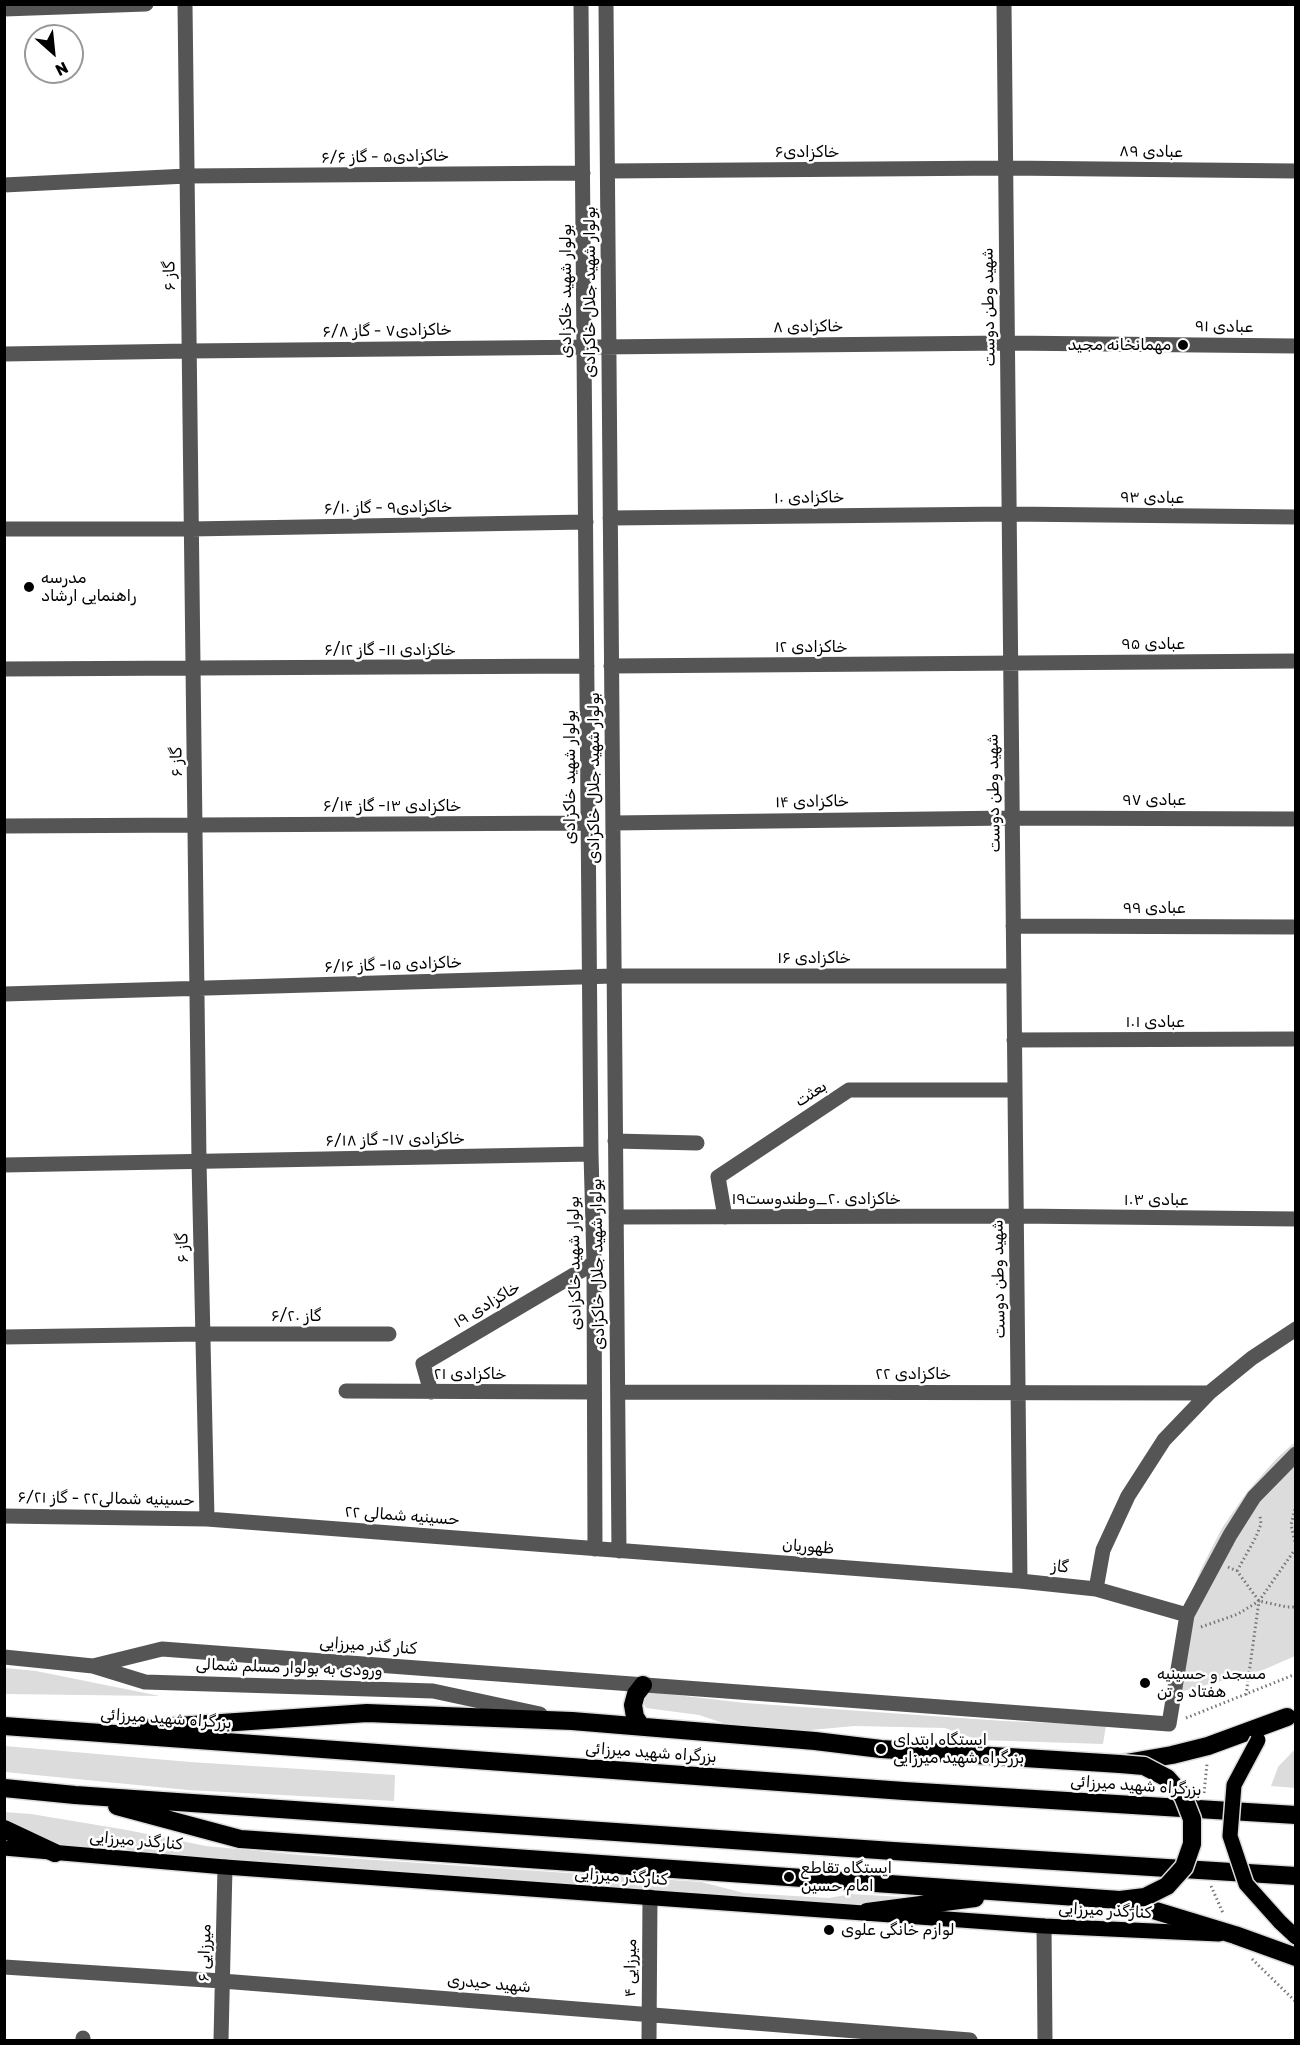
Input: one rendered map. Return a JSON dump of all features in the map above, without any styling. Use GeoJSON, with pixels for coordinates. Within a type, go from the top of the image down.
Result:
{"type":"FeatureCollection","features":[{"type":"Feature","properties":{"kind":"highway"},"geometry":{"type":"LineString","coordinates":[[641,1726],[635,1717],[633,1705],[636,1694],[643,1685]]}},
{"type":"Feature","properties":{"kind":"highway"},"geometry":{"type":"LineString","coordinates":[[75,1795],[240,1839],[1120,1900],[1145,1897],[1167,1886],[1184,1867],[1192,1844],[1192,1819],[1183,1796],[1167,1778],[1144,1766],[882,1749],[573,1721],[367,1713],[84,1733]]}},
{"type":"Feature","properties":{"kind":"highway"},"geometry":{"type":"LineString","coordinates":[[1120,1764],[1208,1746],[1291,1715]]}},
{"type":"Feature","properties":{"kind":"highway","name":"بزرگراه شهید میرزائی"},"geometry":{"type":"LineString","coordinates":[[4,1726],[904,1791],[1296,1815]]}},
{"type":"Feature","properties":{"kind":"highway"},"geometry":{"type":"LineString","coordinates":[[4,1788],[75,1795],[893,1851],[1296,1876]]}},
{"type":"Feature","properties":{"kind":"highway"},"geometry":{"type":"LineString","coordinates":[[4,1829],[56,1853]]}},
{"type":"Feature","properties":{"kind":"highway"},"geometry":{"type":"LineString","coordinates":[[867,1912],[1013,1893]]}},
{"type":"Feature","properties":{"kind":"highway"},"geometry":{"type":"LineString","coordinates":[[1120,1900],[1235,1935],[1296,1957]]}},
{"type":"Feature","properties":{"kind":"main road"},"geometry":{"type":"LineString","coordinates":[[1291,1715],[1258,1740],[1234,1785],[1230,1836],[1246,1884],[1296,1937]]}},
{"type":"Feature","properties":{"kind":"main road","name":"کنارگذر میرزایی"},"geometry":{"type":"LineString","coordinates":[[4,1848],[225,1867],[1044,1926],[1235,1935]]}},
{"type":"Feature","properties":{"kind":"street"},"geometry":{"type":"LineString","coordinates":[[4,9],[146,4]]}},
{"type":"Feature","properties":{"kind":"street","name":"گاز ۶"},"geometry":{"type":"LineString","coordinates":[[185,4],[199,1161],[207,1519]]}},
{"type":"Feature","properties":{"kind":"street","name":"بولوار شهید خاکزادی"},"geometry":{"type":"LineString","coordinates":[[581,4],[595,1549]]}},
{"type":"Feature","properties":{"kind":"street","name":"بولوار شهید جلال خاکزادی"},"geometry":{"type":"LineString","coordinates":[[606,4],[619,1551]]}},
{"type":"Feature","properties":{"kind":"street","name":"شهید وطن دوست"},"geometry":{"type":"LineString","coordinates":[[1004,4],[1020,1581]]}},
{"type":"Feature","properties":{"kind":"street","name":"خاکزادی۶"},"geometry":{"type":"LineString","coordinates":[[608,171],[1006,168]]}},
{"type":"Feature","properties":{"kind":"street","name":"عبادی ۸۹"},"geometry":{"type":"LineString","coordinates":[[1006,168],[1296,171]]}},
{"type":"Feature","properties":{"kind":"street","name":"خاکزادی۵ - گاز ۶/۶"},"geometry":{"type":"LineString","coordinates":[[4,185],[187,176],[583,173]]}},
{"type":"Feature","properties":{"kind":"street","name":"عبادی ۹۱"},"geometry":{"type":"LineString","coordinates":[[1008,343],[1296,346]]}},
{"type":"Feature","properties":{"kind":"street","name":"خاکزادی ۸"},"geometry":{"type":"LineString","coordinates":[[584,347],[1008,343]]}},
{"type":"Feature","properties":{"kind":"street","name":"خاکزادی۷ - گاز ۶/۸"},"geometry":{"type":"LineString","coordinates":[[4,354],[584,347]]}},
{"type":"Feature","properties":{"kind":"street","name":"عبادی ۹۳"},"geometry":{"type":"LineString","coordinates":[[1009,514],[1296,517]]}},
{"type":"Feature","properties":{"kind":"street","name":"خاکزادی ۱۰"},"geometry":{"type":"LineString","coordinates":[[610,518],[1009,514]]}},
{"type":"Feature","properties":{"kind":"street","name":"خاکزادی۹ - گاز ۶/۱۰"},"geometry":{"type":"LineString","coordinates":[[4,529],[191,529],[586,522]]}},
{"type":"Feature","properties":{"kind":"street","name":"عبادی ۹۵"},"geometry":{"type":"LineString","coordinates":[[1011,663],[1296,661]]}},
{"type":"Feature","properties":{"kind":"street","name":"خاکزادی ۱۲"},"geometry":{"type":"LineString","coordinates":[[611,666],[1011,663]]}},
{"type":"Feature","properties":{"kind":"street","name":"خاکزادی ۱۱- گاز ۶/۱۲"},"geometry":{"type":"LineString","coordinates":[[4,669],[193,670],[587,666]]}},
{"type":"Feature","properties":{"kind":"street","name":"عبادی ۹۷"},"geometry":{"type":"LineString","coordinates":[[1012,818],[1296,819]]}},
{"type":"Feature","properties":{"kind":"street","name":"خاکزادی ۱۴"},"geometry":{"type":"LineString","coordinates":[[613,823],[1012,818]]}},
{"type":"Feature","properties":{"kind":"street","name":"خاکزادی ۱۳- گاز ۶/۱۴"},"geometry":{"type":"LineString","coordinates":[[4,826],[588,823]]}},
{"type":"Feature","properties":{"kind":"street","name":"عبادی ۹۹"},"geometry":{"type":"LineString","coordinates":[[1013,926],[1296,927]]}},
{"type":"Feature","properties":{"kind":"street","name":"خاکزادی ۱۶"},"geometry":{"type":"LineString","coordinates":[[590,977],[1014,976]]}},
{"type":"Feature","properties":{"kind":"street","name":"خاکزادی ۱۵- گاز ۶/۱۶"},"geometry":{"type":"LineString","coordinates":[[4,994],[590,977]]}},
{"type":"Feature","properties":{"kind":"street","name":"عبادی ۱۰۱"},"geometry":{"type":"LineString","coordinates":[[1014,1040],[1296,1039]]}},
{"type":"Feature","properties":{"kind":"street","name":"بعثت"},"geometry":{"type":"LineString","coordinates":[[725,1217],[718,1177],[849,1090],[1015,1090]]}},
{"type":"Feature","properties":{"kind":"street"},"geometry":{"type":"LineString","coordinates":[[615,1141],[697,1143]]}},
{"type":"Feature","properties":{"kind":"street","name":"خاکزادی ۱۷- گاز ۶/۱۸"},"geometry":{"type":"LineString","coordinates":[[4,1165],[591,1154]]}},
{"type":"Feature","properties":{"kind":"street","name":"خاکزادی ۲۰_وطندوست۱۹"},"geometry":{"type":"LineString","coordinates":[[616,1217],[1016,1216]]}},
{"type":"Feature","properties":{"kind":"street","name":"عبادی ۱۰۳"},"geometry":{"type":"LineString","coordinates":[[1016,1216],[1296,1219]]}},
{"type":"Feature","properties":{"kind":"street","name":"خاکزادی ۱۹"},"geometry":{"type":"LineString","coordinates":[[431,1392],[423,1364],[594,1263]]}},
{"type":"Feature","properties":{"kind":"street"},"geometry":{"type":"LineString","coordinates":[[1187,1615],[1096,1589],[1103,1550],[1128,1496],[1164,1440],[1209,1393],[1252,1358],[1296,1329]]}},
{"type":"Feature","properties":{"kind":"street"},"geometry":{"type":"LineString","coordinates":[[4,1337],[202,1334]]}},
{"type":"Feature","properties":{"kind":"street","name":"گاز ۶/۲۰"},"geometry":{"type":"LineString","coordinates":[[202,1334],[389,1334]]}},
{"type":"Feature","properties":{"kind":"street","name":"خاکزادی ۲۱"},"geometry":{"type":"LineString","coordinates":[[346,1391],[594,1392]]}},
{"type":"Feature","properties":{"kind":"street","name":"خاکزادی ۲۲"},"geometry":{"type":"LineString","coordinates":[[618,1392],[1209,1393]]}},
{"type":"Feature","properties":{"kind":"street"},"geometry":{"type":"LineString","coordinates":[[1169,1725],[1187,1615],[1230,1535],[1254,1497],[1296,1454]]}},
{"type":"Feature","properties":{"kind":"street","name":"حسینیه شمالی۲۲ - گاز ۶/۲۱"},"geometry":{"type":"LineString","coordinates":[[4,1516],[207,1519]]}},
{"type":"Feature","properties":{"kind":"street","name":"حسینیه شمالی ۲۲"},"geometry":{"type":"LineString","coordinates":[[207,1519],[595,1549]]}},
{"type":"Feature","properties":{"kind":"street","name":"ظهوریان"},"geometry":{"type":"LineString","coordinates":[[595,1549],[1020,1581]]}},
{"type":"Feature","properties":{"kind":"street","name":"گاز"},"geometry":{"type":"LineString","coordinates":[[1020,1581],[1096,1589]]}},
{"type":"Feature","properties":{"kind":"street","name":"کنار گذر میرزایی"},"geometry":{"type":"LineString","coordinates":[[93,1666],[162,1649],[1169,1725]]}},
{"type":"Feature","properties":{"kind":"street","name":"ورودی به بولوار مسلم شمالی"},"geometry":{"type":"LineString","coordinates":[[4,1657],[93,1666],[145,1682],[433,1691],[573,1721]]}},
{"type":"Feature","properties":{"kind":"street","name":"میرزایی ۶"},"geometry":{"type":"LineString","coordinates":[[221,2040],[225,1867]]}},
{"type":"Feature","properties":{"kind":"street","name":"میرزایی ۴"},"geometry":{"type":"LineString","coordinates":[[649,2040],[650,1897]]}},
{"type":"Feature","properties":{"kind":"street"},"geometry":{"type":"LineString","coordinates":[[1044,1926],[1045,2040]]}},
{"type":"Feature","properties":{"kind":"street","name":"شهید حیدری"},"geometry":{"type":"LineString","coordinates":[[4,1967],[222,1980],[970,2040]]}},
{"type":"Feature","properties":{"kind":"path"},"geometry":{"type":"LineString","coordinates":[[1237,1571],[1251,1549],[1261,1524],[1254,1497]]}},
{"type":"Feature","properties":{"kind":"path"},"geometry":{"type":"LineString","coordinates":[[1246,1695],[1259,1601],[1295,1545],[1291,1525],[1296,1505]]}},
{"type":"Feature","properties":{"kind":"path"},"geometry":{"type":"LineString","coordinates":[[1216,1561],[1237,1571],[1259,1601],[1296,1607]]}},
{"type":"Feature","properties":{"kind":"path"},"geometry":{"type":"LineString","coordinates":[[1185,1633],[1238,1614],[1259,1601]]}},
{"type":"Feature","properties":{"kind":"path"},"geometry":{"type":"LineString","coordinates":[[1169,1725],[1296,1674]]}},
{"type":"Feature","properties":{"kind":"path"},"geometry":{"type":"LineString","coordinates":[[1235,1935],[1256,1964],[1296,2002]]}},
{"type":"Feature","properties":{"kind":"shaded area"},"geometry":{"type":"Polygon","coordinates":[[[1295,1442],[1295,1656],[1263,1670],[1168,1695],[1179,1623],[1201,1569],[1222,1528],[1247,1492],[1277,1458],[1295,1442]]]}},
{"type":"Feature","properties":{"kind":"shaded area"},"geometry":{"type":"Polygon","coordinates":[[[5,1668],[36,1671],[160,1696],[5,1694],[5,1668]]]}},
{"type":"Feature","properties":{"kind":"shaded area"},"geometry":{"type":"Polygon","coordinates":[[[650,1692],[745,1703],[1004,1721],[1106,1725],[1103,1744],[978,1740],[945,1728],[854,1726],[800,1731],[732,1726],[699,1715],[646,1708],[641,1699],[650,1692]]]}},
{"type":"Feature","properties":{"kind":"shaded area"},"geometry":{"type":"Polygon","coordinates":[[[5,1746],[190,1762],[395,1775],[394,1801],[188,1790],[5,1772],[5,1746]]]}},
{"type":"Feature","properties":{"kind":"shaded area"},"geometry":{"type":"Polygon","coordinates":[[[1295,1749],[1295,1788],[1271,1786],[1278,1767],[1295,1749]]]}},
{"type":"Feature","properties":{"kind":"shaded area"},"geometry":{"type":"Polygon","coordinates":[[[4,1812],[31,1814],[127,1830],[206,1846],[301,1855],[701,1882],[744,1893],[829,1898],[851,1894],[903,1897],[863,1906],[61,1845],[33,1835],[5,1819],[4,1812]]]}},
{"type":"Feature","properties":{"kind":"place","name":"مهمانخانه مجید"},"geometry":{"type":"Point","coordinates":[1183,345]}},
{"type":"Feature","properties":{"kind":"place","name":"مدرسه راهنمایی ارشاد"},"geometry":{"type":"Point","coordinates":[29,587]}},
{"type":"Feature","properties":{"kind":"place","name":"مسجد و حسینیه هفتاد و تن"},"geometry":{"type":"Point","coordinates":[1145,1683]}},
{"type":"Feature","properties":{"kind":"place","name":"ایستگاه ابتدای بزرگراه شهید میرزایی"},"geometry":{"type":"Point","coordinates":[881,1749]}},
{"type":"Feature","properties":{"kind":"place","name":"ایستگاه تقاطع امام حسین"},"geometry":{"type":"Point","coordinates":[789,1877]}},
{"type":"Feature","properties":{"kind":"place","name":"لوازم خانگی علوی"},"geometry":{"type":"Point","coordinates":[829,1930]}}]}
